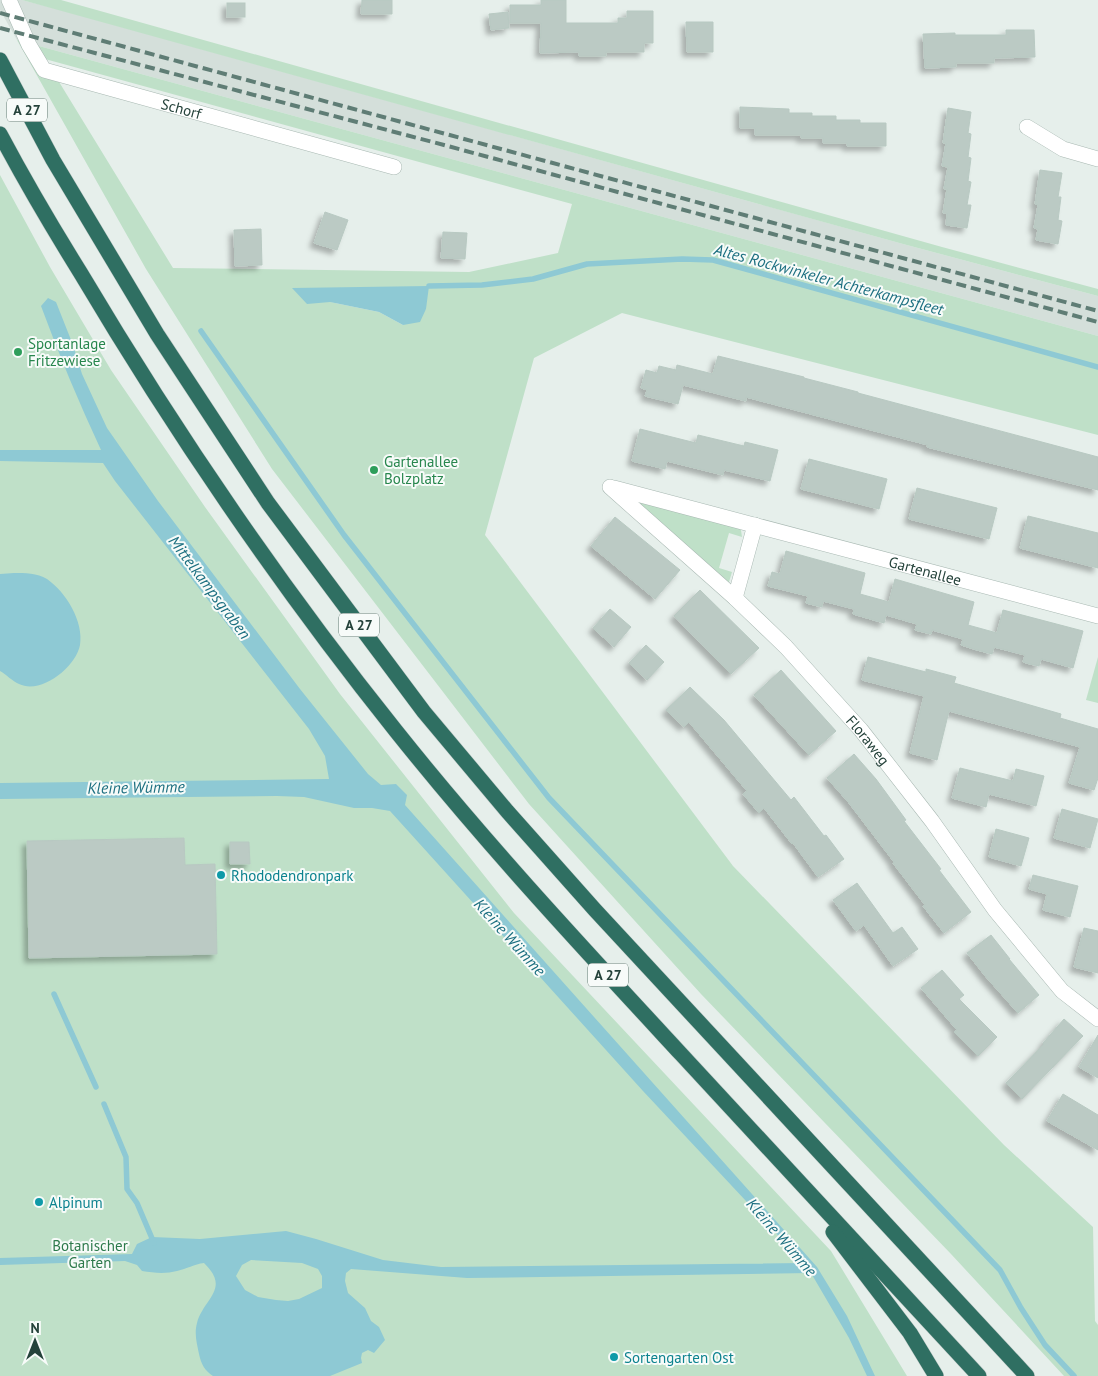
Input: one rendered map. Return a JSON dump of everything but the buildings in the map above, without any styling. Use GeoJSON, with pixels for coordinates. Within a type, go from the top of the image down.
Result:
{"type":"FeatureCollection","features":[{"type":"Feature","properties":{"kind":"highway","name":"A 27"},"geometry":{"type":"LineString","coordinates":[[0,60],[53,160],[162,342],[268,503],[424,712],[507,811],[589,903],[1027,1376]]}},
{"type":"Feature","properties":{"kind":"highway","name":"A 27"},"geometry":{"type":"LineString","coordinates":[[0,134],[24,179],[127,352],[185,442],[234,514],[396,732],[555,917],[979,1376]]}},
{"type":"Feature","properties":{"kind":"highway"},"geometry":{"type":"LineString","coordinates":[[778,1159],[910,1333],[936,1376]]}},
{"type":"Feature","properties":{"kind":"street","name":"Schorf"},"geometry":{"type":"LineString","coordinates":[[9,0],[29,45],[44,70],[394,167]]}},
{"type":"Feature","properties":{"kind":"street"},"geometry":{"type":"LineString","coordinates":[[1027,128],[1063,149],[1098,160]]}},
{"type":"Feature","properties":{"kind":"street","name":"Gartenallee"},"geometry":{"type":"LineString","coordinates":[[610,487],[1098,616]]}},
{"type":"Feature","properties":{"kind":"street","name":"Floraweg"},"geometry":{"type":"LineString","coordinates":[[610,487],[735,598],[786,647],[862,730],[932,821],[995,910],[1062,991],[1098,1019]]}},
{"type":"Feature","properties":{"kind":"street"},"geometry":{"type":"LineString","coordinates":[[735,598],[755,525]]}},
{"type":"Feature","properties":{"kind":"shaded area"},"geometry":{"type":"Polygon","coordinates":[[[0,0],[22,0],[57,9],[903,244],[1098,296],[1098,336],[17,40],[0,10],[0,0]]]}},
{"type":"Feature","properties":{"kind":"green space"},"geometry":{"type":"Polygon","coordinates":[[[22,0],[61,0],[1098,289],[1098,296],[903,244],[22,0]]]}},
{"type":"Feature","properties":{"kind":"green space"},"geometry":{"type":"Polygon","coordinates":[[[17,40],[1098,336],[1098,435],[622,313],[534,358],[485,535],[733,866],[1004,1145],[1093,1227],[1095,1321],[1098,1325],[1098,1376],[1064,1376],[951,1254],[701,994],[529,804],[272,469],[146,269],[17,40]],[[45,59],[173,268],[469,272],[558,253],[572,204],[45,59]],[[330,302],[379,312],[403,325],[426,309],[330,302]]]}},
{"type":"Feature","properties":{"kind":"green space","name":"Rhododendronpark"},"geometry":{"type":"Polygon","coordinates":[[[0,175],[50,267],[111,370],[205,507],[340,694],[514,913],[831,1251],[907,1376],[0,1376],[0,175]]]}},
{"type":"Feature","properties":{"kind":"green space"},"geometry":{"type":"Polygon","coordinates":[[[633,499],[738,527],[741,530],[742,537],[729,533],[719,568],[732,572],[729,582],[726,583],[633,499]]]}},
{"type":"Feature","properties":{"kind":"green space"},"geometry":{"type":"Polygon","coordinates":[[[1098,657],[1098,703],[1086,700],[1098,657]]]}},
{"type":"Feature","properties":{"kind":"water"},"geometry":{"type":"Polygon","coordinates":[[[429,286],[426,309],[420,322],[403,325],[379,312],[330,302],[307,304],[292,288],[429,286]]]}},
{"type":"Feature","properties":{"kind":"water"},"geometry":{"type":"Polygon","coordinates":[[[48,298],[56,302],[82,374],[107,428],[158,501],[300,689],[368,774],[381,785],[396,784],[407,795],[405,805],[817,1267],[847,1316],[875,1376],[867,1376],[849,1338],[811,1273],[467,1278],[351,1269],[346,1273],[345,1281],[348,1293],[365,1308],[371,1321],[379,1327],[385,1340],[374,1353],[368,1350],[362,1353],[362,1363],[330,1376],[213,1376],[202,1364],[196,1335],[200,1314],[215,1287],[212,1272],[204,1263],[164,1273],[142,1271],[137,1265],[125,1261],[0,1265],[0,1258],[132,1254],[137,1244],[152,1237],[200,1239],[286,1231],[383,1260],[441,1267],[804,1263],[643,1091],[390,811],[354,808],[304,797],[277,796],[0,799],[0,783],[329,779],[325,756],[309,729],[115,481],[103,463],[0,461],[0,450],[101,450],[41,306],[48,298]],[[251,1260],[242,1265],[236,1276],[245,1290],[258,1297],[288,1301],[299,1299],[322,1288],[322,1276],[318,1269],[302,1263],[251,1260]]]}},
{"type":"Feature","properties":{"kind":"water"},"geometry":{"type":"Polygon","coordinates":[[[27,573],[39,576],[47,579],[54,585],[72,608],[81,636],[77,653],[65,670],[56,677],[37,686],[19,684],[0,671],[0,574],[27,573]]]}},
{"type":"Feature","properties":{"kind":"waterway","name":"Altes Rockwinkeler Achterkampsfleet"},"geometry":{"type":"LineString","coordinates":[[429,286],[482,285],[533,279],[587,264],[682,259],[713,260],[1098,367]]}},
{"type":"Feature","properties":{"kind":"waterway"},"geometry":{"type":"LineString","coordinates":[[201,331],[344,535],[549,798],[1000,1270],[1021,1308],[1045,1345],[1074,1376]]}},
{"type":"Feature","properties":{"kind":"waterway"},"geometry":{"type":"LineString","coordinates":[[54,994],[96,1087]]}},
{"type":"Feature","properties":{"kind":"waterway"},"geometry":{"type":"LineString","coordinates":[[104,1104],[126,1157],[127,1189],[137,1203],[154,1243]]}},
{"type":"Feature","properties":{"kind":"railway"},"geometry":{"type":"LineString","coordinates":[[0,13],[1098,311]]}},
{"type":"Feature","properties":{"kind":"railway"},"geometry":{"type":"LineString","coordinates":[[0,28],[444,145],[1098,322]]}},
{"type":"Feature","properties":{"kind":"place","name":"Sportanlage Fritzewiese"},"geometry":{"type":"Point","coordinates":[18,352]}},
{"type":"Feature","properties":{"kind":"place","name":"Gartenallee Bolzplatz"},"geometry":{"type":"Point","coordinates":[374,470]}},
{"type":"Feature","properties":{"kind":"place","name":"Rhododendronpark"},"geometry":{"type":"Point","coordinates":[221,875]}},
{"type":"Feature","properties":{"kind":"place","name":"Alpinum"},"geometry":{"type":"Point","coordinates":[39,1202]}},
{"type":"Feature","properties":{"kind":"place","name":"Sortengarten Ost"},"geometry":{"type":"Point","coordinates":[614,1357]}},
{"type":"Feature","properties":{"kind":"water label","name":"Mittelkampsgraben"},"geometry":{"type":"Point","coordinates":[210,587]}},
{"type":"Feature","properties":{"kind":"water label","name":"Kleine Wümme"},"geometry":{"type":"Point","coordinates":[136,787]}},
{"type":"Feature","properties":{"kind":"water label","name":"Kleine Wümme"},"geometry":{"type":"Point","coordinates":[510,937]}},
{"type":"Feature","properties":{"kind":"water label","name":"Kleine Wümme"},"geometry":{"type":"Point","coordinates":[782,1237]}},
{"type":"Feature","properties":{"kind":"park label","name":"Botanischer Garten"},"geometry":{"type":"Point","coordinates":[90,1254]}}]}
